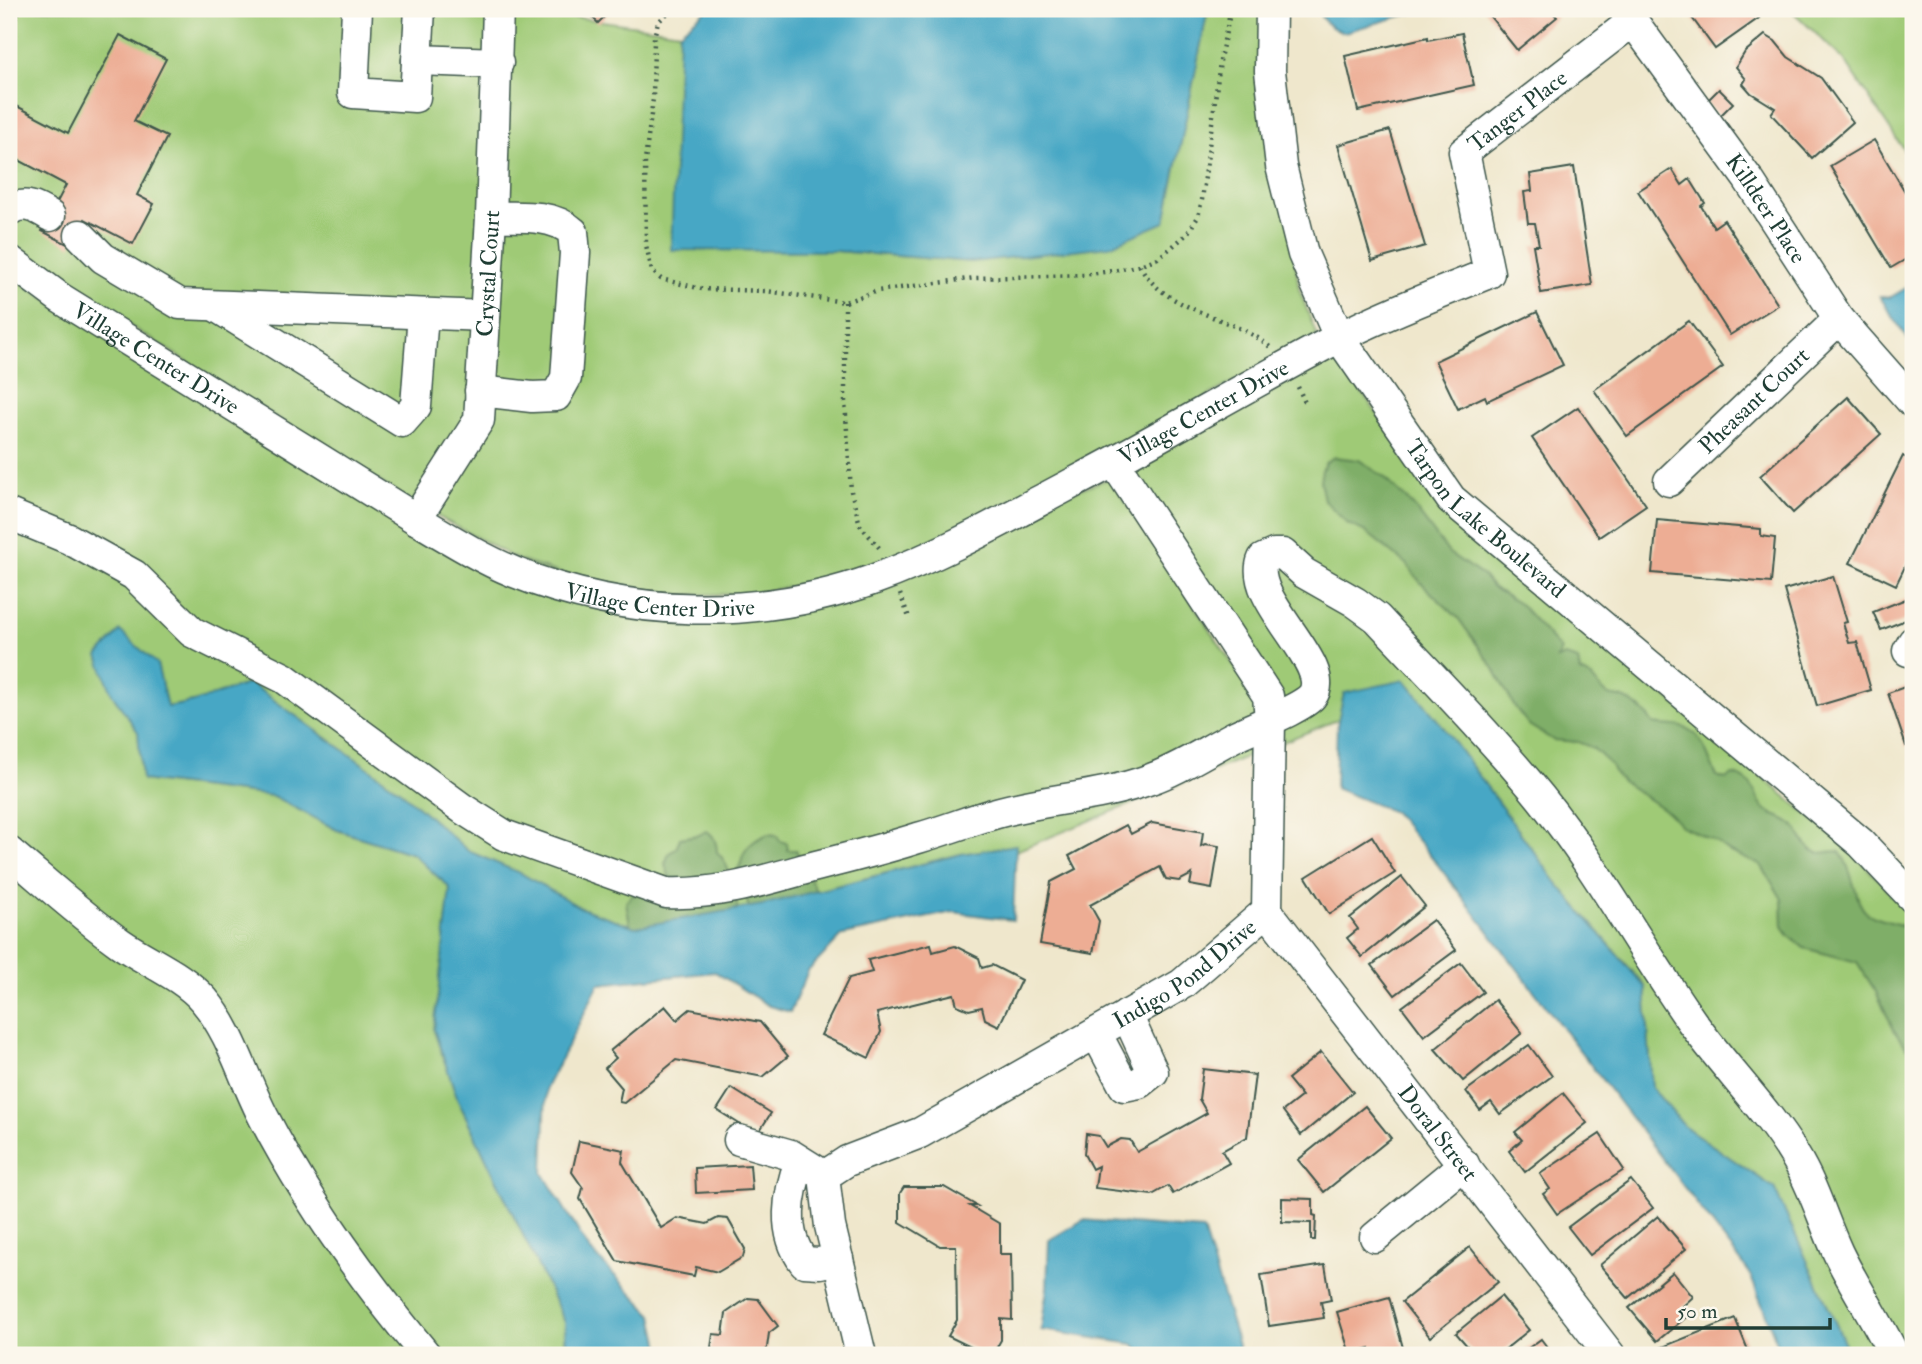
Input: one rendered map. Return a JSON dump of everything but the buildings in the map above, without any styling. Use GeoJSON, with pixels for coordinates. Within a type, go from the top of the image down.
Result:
{"type":"FeatureCollection","features":[{"type":"Feature","properties":{"kind":"street"},"geometry":{"type":"LineString","coordinates":[[357,9],[353,93],[415,97],[420,9]]}},
{"type":"Feature","properties":{"kind":"street","name":"Crystal Court"},"geometry":{"type":"LineString","coordinates":[[416,519],[479,419],[491,217],[498,9]]}},
{"type":"Feature","properties":{"kind":"street","name":"Tarpon Lake Boulevard"},"geometry":{"type":"LineString","coordinates":[[1271,9],[1270,71],[1282,166],[1303,254],[1339,337],[1451,499],[1861,843],[1913,898]]}},
{"type":"Feature","properties":{"kind":"street","name":"Tanger Place"},"geometry":{"type":"LineString","coordinates":[[1339,337],[1489,273],[1464,152],[1628,15]]}},
{"type":"Feature","properties":{"kind":"street","name":"Killdeer Place"},"geometry":{"type":"LineString","coordinates":[[1628,15],[1748,179],[1839,319],[1913,403]]}},
{"type":"Feature","properties":{"kind":"street"},"geometry":{"type":"LineString","coordinates":[[417,60],[498,63]]}},
{"type":"Feature","properties":{"kind":"street"},"geometry":{"type":"LineString","coordinates":[[9,209],[16,205],[32,205],[50,216]]}},
{"type":"Feature","properties":{"kind":"street"},"geometry":{"type":"LineString","coordinates":[[480,391],[532,397],[555,396],[561,389],[566,378],[575,253],[573,232],[564,224],[530,217],[491,217]]}},
{"type":"Feature","properties":{"kind":"street"},"geometry":{"type":"LineString","coordinates":[[80,235],[103,258],[180,304],[485,316]]}},
{"type":"Feature","properties":{"kind":"street","name":"Village Center Drive"},"geometry":{"type":"LineString","coordinates":[[9,260],[60,298],[466,548],[514,572],[593,597],[670,608],[739,607],[794,601],[839,591],[891,573],[952,545],[1114,462],[1339,337]]}},
{"type":"Feature","properties":{"kind":"street"},"geometry":{"type":"LineString","coordinates":[[215,305],[402,422],[416,406],[423,314]]}},
{"type":"Feature","properties":{"kind":"street","name":"Pheasant Court"},"geometry":{"type":"LineString","coordinates":[[1669,481],[1839,319]]}},
{"type":"Feature","properties":{"kind":"street","name":"Indigo Pond Drive"},"geometry":{"type":"LineString","coordinates":[[812,1168],[847,1161],[920,1133],[1182,984],[1267,911],[1270,719],[1268,696],[1114,462]]}},
{"type":"Feature","properties":{"kind":"street"},"geometry":{"type":"LineString","coordinates":[[9,514],[69,539],[134,575],[192,632],[284,678],[463,810],[504,835],[666,893],[699,894],[737,888],[916,839],[995,813],[1146,781],[1175,769],[1301,704],[1312,695],[1316,683],[1314,672],[1260,579],[1259,566],[1263,559],[1274,554],[1283,554],[1304,573],[1377,618],[1541,799],[1592,868],[1692,1022],[1776,1127],[1795,1156],[1811,1184],[1849,1276],[1894,1355]]}},
{"type":"Feature","properties":{"kind":"street"},"geometry":{"type":"LineString","coordinates":[[9,852],[92,923],[190,987],[203,1000],[216,1017],[264,1118],[327,1224],[370,1287],[426,1355]]}},
{"type":"Feature","properties":{"kind":"street","name":"Doral Street"},"geometry":{"type":"LineString","coordinates":[[1267,911],[1610,1355]]}},
{"type":"Feature","properties":{"kind":"street"},"geometry":{"type":"LineString","coordinates":[[1096,1033],[1124,1086],[1139,1083],[1153,1072],[1127,1015]]}},
{"type":"Feature","properties":{"kind":"street"},"geometry":{"type":"LineString","coordinates":[[739,1140],[791,1155],[812,1168],[830,1226],[861,1355]]}},
{"type":"Feature","properties":{"kind":"street"},"geometry":{"type":"LineString","coordinates":[[1375,1237],[1464,1164]]}},
{"type":"Feature","properties":{"kind":"street"},"geometry":{"type":"LineString","coordinates":[[812,1168],[790,1189],[790,1233],[796,1252],[804,1262],[820,1263],[838,1259]]}},
{"type":"Feature","properties":{"kind":"path"},"geometry":{"type":"LineString","coordinates":[[672,9],[658,22],[654,37],[653,99],[645,161],[644,195],[646,245],[652,271],[661,279],[702,289],[766,291],[845,302],[877,291],[901,287],[975,278],[1084,275],[1140,265],[1158,258],[1187,234],[1198,217],[1221,54],[1231,9]]}},
{"type":"Feature","properties":{"kind":"path"},"geometry":{"type":"LineString","coordinates":[[1140,265],[1149,281],[1160,289],[1201,313],[1258,338],[1269,346],[1298,386],[1306,405]]}},
{"type":"Feature","properties":{"kind":"path"},"geometry":{"type":"LineString","coordinates":[[845,302],[845,401],[851,491],[860,525],[885,555],[911,620]]}},
{"type":"Feature","properties":{"kind":"green space"},"geometry":{"type":"Polygon","coordinates":[[[9,9],[516,9],[680,32],[835,251],[972,262],[1165,222],[1208,9],[1260,9],[1299,289],[1317,336],[1108,451],[915,549],[837,578],[750,594],[671,595],[596,584],[518,560],[433,514],[467,415],[412,502],[66,286],[9,242],[9,9]]]}},
{"type":"Feature","properties":{"kind":"green space"},"geometry":{"type":"Polygon","coordinates":[[[1790,9],[1913,9],[1913,164],[1845,61],[1790,9]]]}},
{"type":"Feature","properties":{"kind":"green space"},"geometry":{"type":"Polygon","coordinates":[[[9,275],[410,530],[716,621],[1110,478],[1257,701],[1258,752],[1016,851],[1016,846],[961,854],[762,905],[635,927],[581,908],[522,874],[468,851],[399,790],[250,683],[194,702],[167,707],[157,664],[112,694],[138,732],[142,780],[273,796],[337,830],[413,854],[450,888],[434,1031],[458,1100],[565,1322],[566,1355],[9,1355],[9,275]]]}},
{"type":"Feature","properties":{"kind":"green space"},"geometry":{"type":"Polygon","coordinates":[[[1332,356],[1367,399],[1444,510],[1853,853],[1913,916],[1913,1355],[1850,1355],[1774,1188],[1684,1126],[1652,1088],[1645,986],[1556,882],[1441,724],[1344,693],[1339,719],[1281,743],[1131,466],[1332,356]]]}},
{"type":"Feature","properties":{"kind":"green space"},"geometry":{"type":"Polygon","coordinates":[[[1334,457],[1359,460],[1384,477],[1414,507],[1449,553],[1483,576],[1492,587],[1521,605],[1561,650],[1557,659],[1565,656],[1578,660],[1580,672],[1590,676],[1608,694],[1636,705],[1653,724],[1679,726],[1695,734],[1717,776],[1725,779],[1733,775],[1747,781],[1765,809],[1790,822],[1811,849],[1820,853],[1840,852],[1862,908],[1874,917],[1903,926],[1908,939],[1914,990],[1913,1057],[1895,1032],[1876,992],[1857,962],[1804,948],[1788,935],[1783,926],[1782,899],[1761,865],[1681,826],[1669,813],[1622,781],[1611,765],[1593,748],[1578,742],[1553,740],[1529,725],[1458,618],[1421,583],[1405,563],[1366,532],[1348,524],[1324,500],[1320,481],[1322,470],[1326,462],[1334,457]]]}},
{"type":"Feature","properties":{"kind":"green space"},"geometry":{"type":"Polygon","coordinates":[[[706,831],[713,837],[717,852],[729,871],[738,909],[634,933],[626,902],[631,896],[671,882],[665,864],[669,853],[676,849],[680,838],[706,831]]]}},
{"type":"Feature","properties":{"kind":"green space"},"geometry":{"type":"Polygon","coordinates":[[[768,834],[776,835],[780,841],[787,843],[788,850],[796,850],[818,895],[749,908],[737,870],[749,846],[768,834]]]}},
{"type":"Feature","properties":{"kind":"water"},"geometry":{"type":"Polygon","coordinates":[[[707,9],[1208,9],[1165,222],[1109,246],[972,262],[835,251],[671,250],[679,33],[707,9]]]}},
{"type":"Feature","properties":{"kind":"water"},"geometry":{"type":"Polygon","coordinates":[[[1317,9],[1426,9],[1345,32],[1328,25],[1317,9]]]}},
{"type":"Feature","properties":{"kind":"water"},"geometry":{"type":"Polygon","coordinates":[[[1913,284],[1913,347],[1880,297],[1891,297],[1913,284]]]}},
{"type":"Feature","properties":{"kind":"water"},"geometry":{"type":"Polygon","coordinates":[[[120,631],[157,664],[167,707],[194,702],[250,683],[399,790],[468,851],[522,874],[581,908],[635,927],[762,905],[961,854],[1016,845],[1013,920],[953,912],[843,935],[808,971],[790,1012],[769,1006],[715,972],[599,984],[546,1088],[543,1173],[589,1249],[653,1315],[662,1355],[566,1355],[565,1322],[458,1100],[434,1030],[450,888],[413,854],[337,830],[273,796],[142,780],[138,732],[112,694],[98,656],[120,631]]]}},
{"type":"Feature","properties":{"kind":"water"},"geometry":{"type":"Polygon","coordinates":[[[1405,680],[1441,724],[1556,882],[1645,987],[1652,1088],[1684,1126],[1774,1188],[1850,1355],[1782,1355],[1749,1272],[1431,856],[1394,812],[1335,788],[1337,725],[1344,693],[1405,680]]]}},
{"type":"Feature","properties":{"kind":"water"},"geometry":{"type":"Polygon","coordinates":[[[1083,1220],[1203,1230],[1241,1355],[1145,1355],[1133,1344],[1041,1330],[1047,1288],[1049,1240],[1083,1220]]]}}]}
